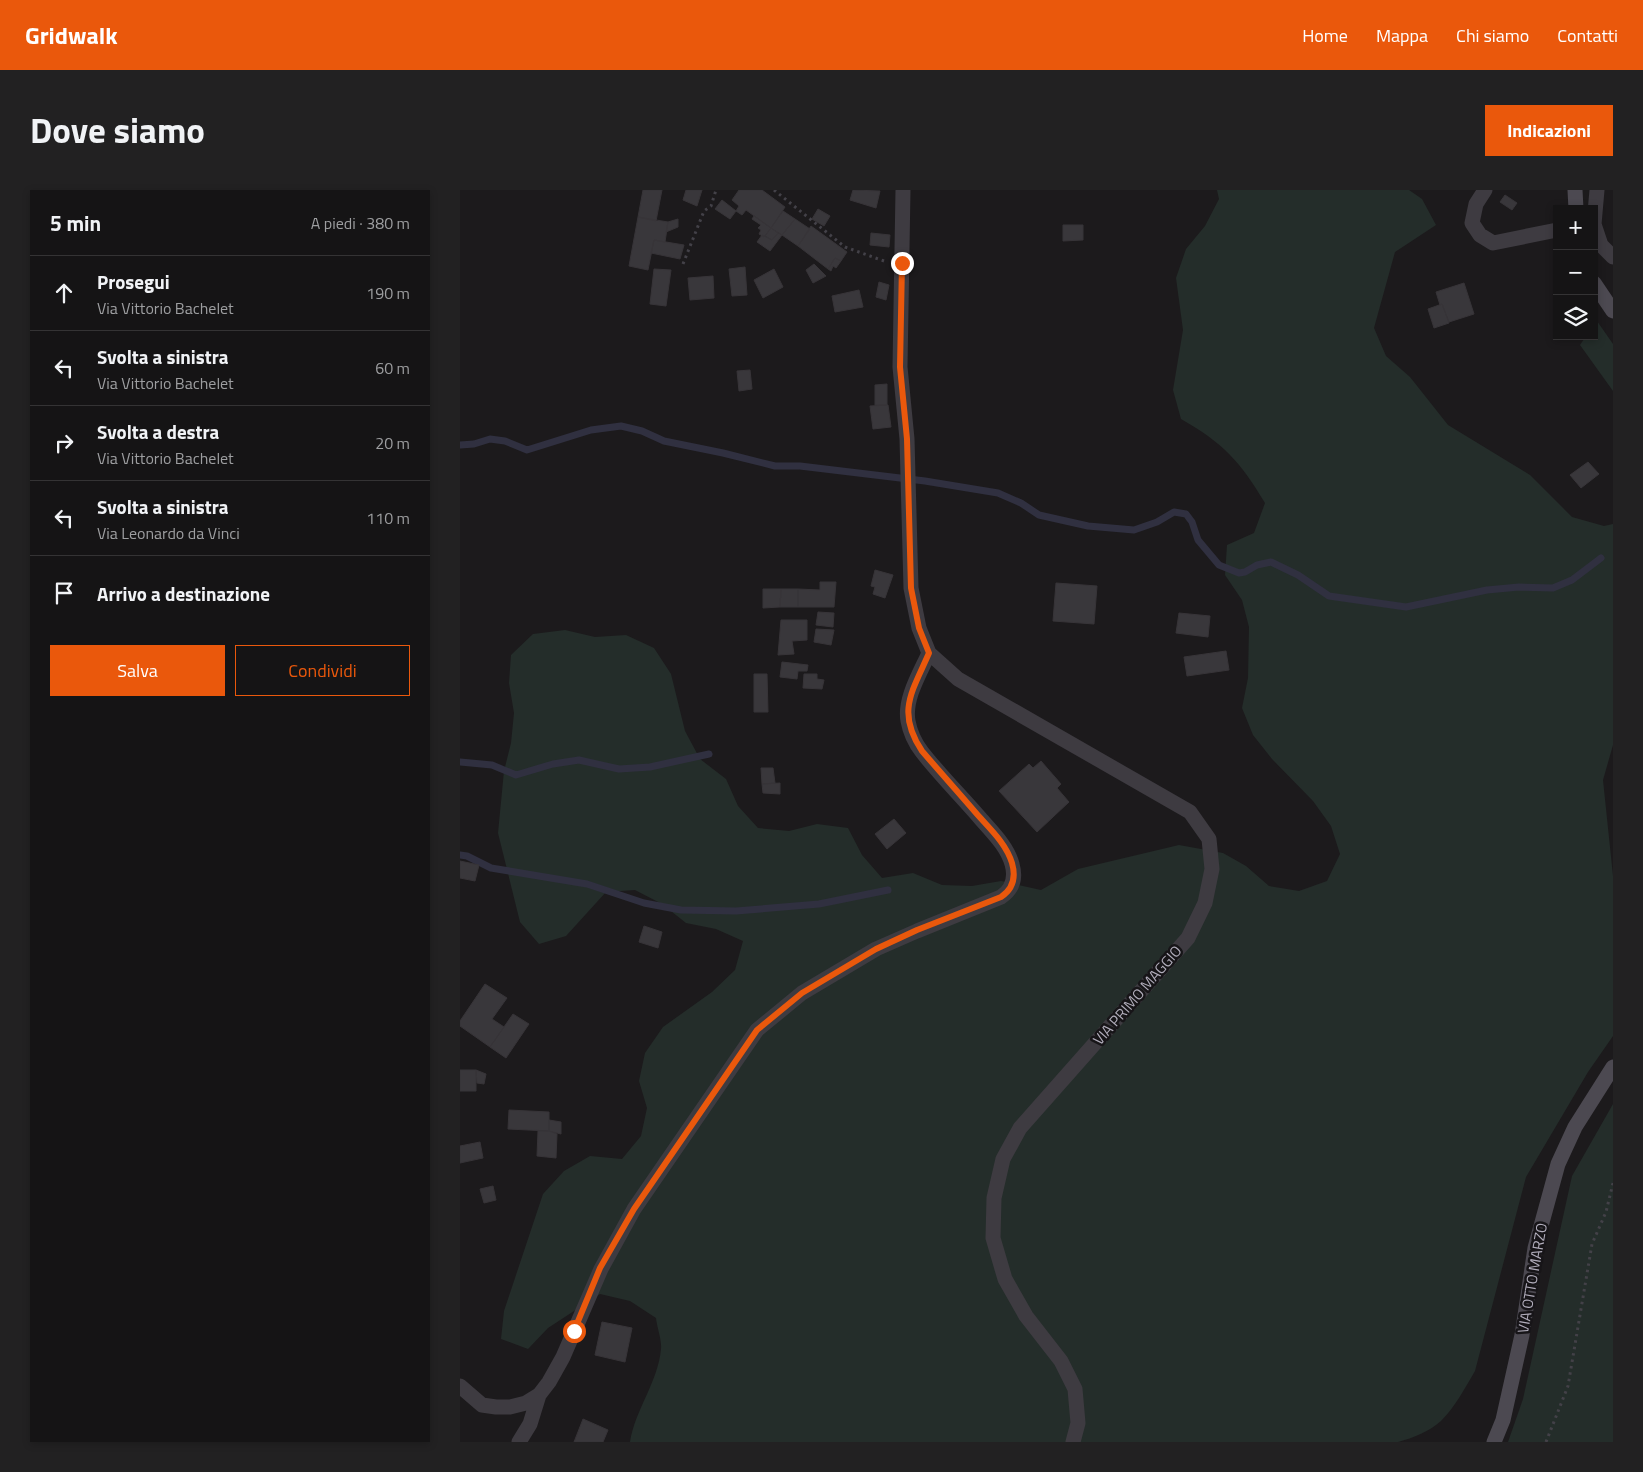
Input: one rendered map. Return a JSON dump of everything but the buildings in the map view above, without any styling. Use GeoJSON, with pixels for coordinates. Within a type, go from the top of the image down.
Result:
{"type":"FeatureCollection","features":[{"type":"Feature","properties":{"kind":"main road"},"geometry":{"type":"LineString","coordinates":[[1575,190],[1576,205]]}},
{"type":"Feature","properties":{"kind":"main road"},"geometry":{"type":"LineString","coordinates":[[1598,288],[1613,311]]}},
{"type":"Feature","properties":{"kind":"main road","name":"VIA OTTO MARZO"},"geometry":{"type":"LineString","coordinates":[[1494,1442],[1503,1420],[1522,1335],[1535,1248],[1558,1164],[1575,1127],[1613,1067]]}},
{"type":"Feature","properties":{"kind":"street"},"geometry":{"type":"LineString","coordinates":[[519,1442],[530,1424],[539,1395],[549,1382],[563,1357],[600,1268],[634,1209],[757,1030],[802,993],[876,949],[917,930],[1001,897],[1012,887],[1014,879],[1012,863],[1002,844],[922,751],[910,730],[908,719],[908,703],[929,653],[919,628],[911,588],[907,439],[900,367],[903,190]]}},
{"type":"Feature","properties":{"kind":"street"},"geometry":{"type":"LineString","coordinates":[[1484,190],[1476,204],[1472,223],[1480,235],[1493,242],[1553,231]]}},
{"type":"Feature","properties":{"kind":"street"},"geometry":{"type":"LineString","coordinates":[[1597,190],[1594,224],[1601,245],[1613,257]]}},
{"type":"Feature","properties":{"kind":"street","name":"VIA PRIMO MAGGIO"},"geometry":{"type":"LineString","coordinates":[[929,653],[958,679],[1190,812],[1209,839],[1212,869],[1205,903],[1188,938],[1020,1128],[1003,1159],[994,1198],[993,1238],[1005,1279],[1026,1316],[1061,1361],[1075,1389],[1078,1423],[1073,1442]]}},
{"type":"Feature","properties":{"kind":"street"},"geometry":{"type":"LineString","coordinates":[[460,1386],[482,1405],[496,1408],[510,1408],[526,1403],[539,1395]]}},
{"type":"Feature","properties":{"kind":"path"},"geometry":{"type":"LineString","coordinates":[[683,264],[704,211],[711,206],[716,190]]}},
{"type":"Feature","properties":{"kind":"path"},"geometry":{"type":"LineString","coordinates":[[774,190],[845,247],[884,261],[902,263]]}},
{"type":"Feature","properties":{"kind":"path"},"geometry":{"type":"LineString","coordinates":[[1546,1442],[1568,1386],[1592,1244],[1606,1212],[1613,1183]]}},
{"type":"Feature","properties":{"kind":"shaded area"},"geometry":{"type":"Polygon","coordinates":[[[1217,190],[1409,190],[1422,199],[1436,225],[1395,252],[1374,328],[1386,356],[1410,377],[1448,425],[1530,475],[1572,517],[1604,526],[1613,524],[1613,745],[1603,780],[1613,876],[1613,1036],[1588,1072],[1526,1177],[1475,1371],[1455,1404],[1441,1421],[1421,1434],[1398,1442],[630,1442],[659,1361],[661,1345],[656,1318],[630,1301],[600,1294],[548,1328],[528,1349],[501,1339],[504,1311],[543,1194],[564,1171],[590,1156],[622,1159],[641,1136],[647,1108],[639,1081],[645,1053],[663,1027],[712,992],[735,970],[743,941],[716,929],[686,923],[662,904],[635,890],[606,892],[566,936],[539,944],[520,922],[498,833],[504,771],[511,743],[514,713],[509,683],[511,655],[533,634],[565,630],[595,637],[626,635],[654,648],[671,674],[685,731],[700,759],[726,779],[738,806],[758,828],[789,831],[817,824],[848,828],[862,855],[882,878],[913,873],[942,885],[972,886],[1001,881],[1041,890],[1078,869],[1179,845],[1223,853],[1246,866],[1269,886],[1299,891],[1327,881],[1340,854],[1331,826],[1313,801],[1272,759],[1253,735],[1242,708],[1248,678],[1249,627],[1242,600],[1225,575],[1227,545],[1254,533],[1265,503],[1239,464],[1229,454],[1208,436],[1181,419],[1173,390],[1183,330],[1176,278],[1186,249],[1205,226],[1219,199],[1217,190]]]}},
{"type":"Feature","properties":{"kind":"shaded area"},"geometry":{"type":"Polygon","coordinates":[[[1598,322],[1613,344],[1613,391],[1580,345],[1583,340],[1598,340],[1598,322]]]}},
{"type":"Feature","properties":{"kind":"shaded area"},"geometry":{"type":"Polygon","coordinates":[[[1613,1104],[1613,1442],[1508,1442],[1523,1399],[1572,1176],[1613,1104]]]}},
{"type":"Feature","properties":{"kind":"waterway"},"geometry":{"type":"LineString","coordinates":[[460,445],[474,444],[490,439],[505,441],[527,450],[591,430],[621,426],[642,431],[664,441],[775,466],[800,466],[925,481],[998,493],[1021,503],[1039,515],[1088,526],[1134,530],[1157,522],[1174,512],[1186,514],[1192,522],[1198,540],[1219,565],[1239,573],[1245,572],[1257,565],[1271,562],[1298,575],[1329,596],[1406,607],[1487,590],[1519,587],[1553,588],[1572,580],[1601,558]]}},
{"type":"Feature","properties":{"kind":"waterway"},"geometry":{"type":"LineString","coordinates":[[460,762],[492,765],[516,775],[553,764],[579,760],[619,769],[650,767],[709,754]]}},
{"type":"Feature","properties":{"kind":"waterway"},"geometry":{"type":"LineString","coordinates":[[460,855],[467,856],[491,868],[587,884],[644,903],[681,910],[736,911],[819,904],[888,890]]}},
{"type":"Feature","properties":{"kind":"route"},"geometry":{"type":"LineString","coordinates":[[574,1331],[600,1268],[634,1209],[757,1030],[802,993],[876,949],[917,930],[1001,897],[1012,887],[1014,879],[1012,863],[1002,844],[915,742],[908,719],[908,703],[929,653],[919,628],[911,588],[907,439],[900,367],[902,263]]}}]}
